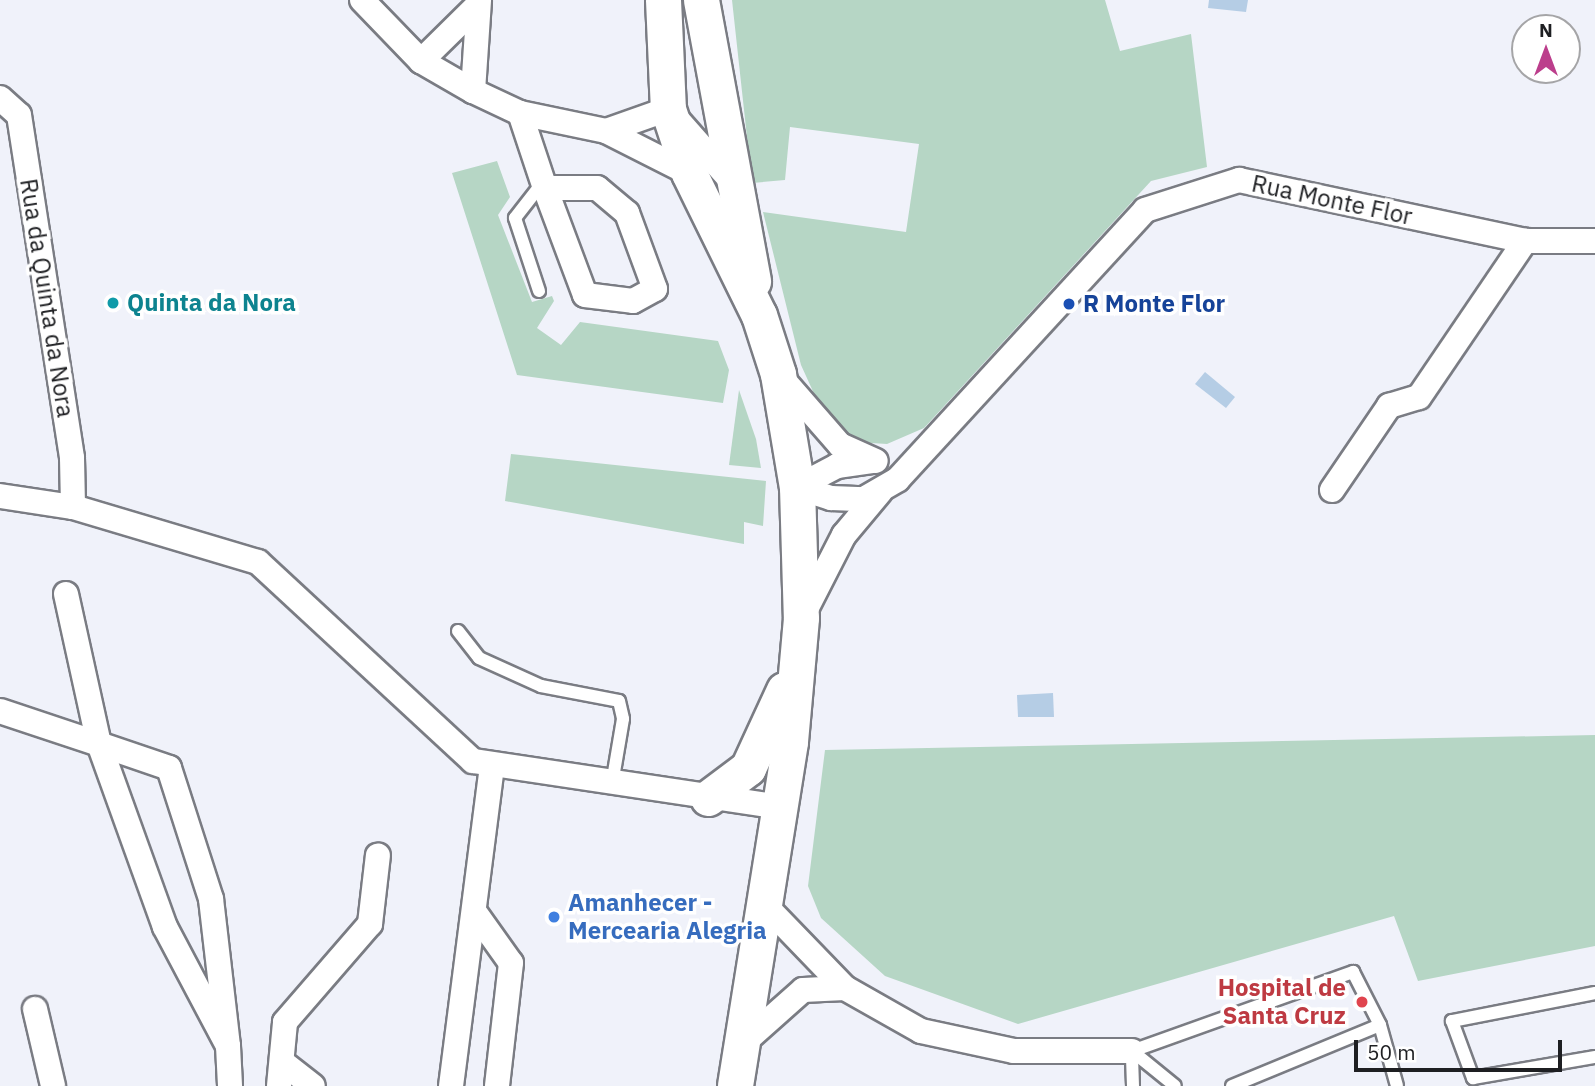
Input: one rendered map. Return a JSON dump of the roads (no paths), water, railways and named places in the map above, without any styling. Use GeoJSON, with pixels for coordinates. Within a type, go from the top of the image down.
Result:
{"type":"FeatureCollection","features":[{"type":"Feature","properties":{"kind":"street"},"geometry":{"type":"LineString","coordinates":[[362,0],[421,61],[472,91],[520,113],[606,131],[689,173]]}},
{"type":"Feature","properties":{"kind":"street"},"geometry":{"type":"LineString","coordinates":[[663,0],[668,109],[689,173],[759,315],[778,374],[797,487],[801,618],[793,667],[780,807],[761,901],[736,1086]]}},
{"type":"Feature","properties":{"kind":"street"},"geometry":{"type":"LineString","coordinates":[[701,0],[714,93],[739,190],[759,315]]}},
{"type":"Feature","properties":{"kind":"street"},"geometry":{"type":"LineString","coordinates":[[421,61],[478,2]]}},
{"type":"Feature","properties":{"kind":"street"},"geometry":{"type":"LineString","coordinates":[[472,91],[478,2]]}},
{"type":"Feature","properties":{"kind":"street","name":"Rua da Quinta da Nora"},"geometry":{"type":"LineString","coordinates":[[0,98],[19,115],[72,458],[73,507]]}},
{"type":"Feature","properties":{"kind":"street"},"geometry":{"type":"LineString","coordinates":[[606,131],[668,109]]}},
{"type":"Feature","properties":{"kind":"street"},"geometry":{"type":"LineString","coordinates":[[668,109],[739,190]]}},
{"type":"Feature","properties":{"kind":"street"},"geometry":{"type":"LineString","coordinates":[[520,113],[544,185],[585,295],[633,301],[655,289],[627,213],[597,188],[544,185]]}},
{"type":"Feature","properties":{"kind":"street","name":"Rua Monte Flor"},"geometry":{"type":"LineString","coordinates":[[801,618],[844,535],[880,491],[1145,210],[1239,180],[1525,241],[1595,240]]}},
{"type":"Feature","properties":{"kind":"street"},"geometry":{"type":"LineString","coordinates":[[1332,490],[1390,407],[1419,397],[1525,241]]}},
{"type":"Feature","properties":{"kind":"street"},"geometry":{"type":"LineString","coordinates":[[778,374],[840,445],[876,461]]}},
{"type":"Feature","properties":{"kind":"street"},"geometry":{"type":"LineString","coordinates":[[797,487],[837,466],[876,461],[922,447]]}},
{"type":"Feature","properties":{"kind":"street"},"geometry":{"type":"LineString","coordinates":[[797,487],[846,500],[880,491]]}},
{"type":"Feature","properties":{"kind":"street"},"geometry":{"type":"LineString","coordinates":[[0,496],[73,507],[258,562],[328,621],[455,750],[492,767],[780,807]]}},
{"type":"Feature","properties":{"kind":"street"},"geometry":{"type":"LineString","coordinates":[[66,594],[99,744],[165,927],[228,1046]]}},
{"type":"Feature","properties":{"kind":"street"},"geometry":{"type":"LineString","coordinates":[[708,798],[748,768],[793,667]]}},
{"type":"Feature","properties":{"kind":"street"},"geometry":{"type":"LineString","coordinates":[[0,711],[169,768],[211,899],[230,1086]]}},
{"type":"Feature","properties":{"kind":"street"},"geometry":{"type":"LineString","coordinates":[[451,1086],[476,914],[492,767]]}},
{"type":"Feature","properties":{"kind":"street"},"geometry":{"type":"LineString","coordinates":[[313,1086],[281,1074],[285,1022],[370,924],[378,855]]}},
{"type":"Feature","properties":{"kind":"street"},"geometry":{"type":"LineString","coordinates":[[761,901],[845,988],[934,1034],[1014,1051],[1132,1051]]}},
{"type":"Feature","properties":{"kind":"street"},"geometry":{"type":"LineString","coordinates":[[476,914],[511,962],[497,1086]]}},
{"type":"Feature","properties":{"kind":"street"},"geometry":{"type":"LineString","coordinates":[[741,1045],[803,990],[845,988]]}},
{"type":"Feature","properties":{"kind":"street"},"geometry":{"type":"LineString","coordinates":[[35,1009],[52,1086]]}},
{"type":"Feature","properties":{"kind":"lane"},"geometry":{"type":"LineString","coordinates":[[539,291],[515,218],[544,185]]}},
{"type":"Feature","properties":{"kind":"lane"},"geometry":{"type":"LineString","coordinates":[[458,631],[479,658],[541,686],[619,701],[623,719],[612,785]]}},
{"type":"Feature","properties":{"kind":"lane"},"geometry":{"type":"LineString","coordinates":[[1132,1051],[1353,972],[1380,1025],[1397,1086]]}},
{"type":"Feature","properties":{"kind":"lane"},"geometry":{"type":"LineString","coordinates":[[1594,994],[1452,1021],[1473,1078],[1595,1057]]}},
{"type":"Feature","properties":{"kind":"lane"},"geometry":{"type":"LineString","coordinates":[[1232,1086],[1380,1025]]}},
{"type":"Feature","properties":{"kind":"lane"},"geometry":{"type":"LineString","coordinates":[[1132,1051],[1133,1086]]}},
{"type":"Feature","properties":{"kind":"lane"},"geometry":{"type":"LineString","coordinates":[[1132,1051],[1175,1086]]}},
{"type":"Feature","properties":{"kind":"water"},"geometry":{"type":"Polygon","coordinates":[[[1209,0],[1248,0],[1246,12],[1208,8],[1209,0]]]}},
{"type":"Feature","properties":{"kind":"water"},"geometry":{"type":"Polygon","coordinates":[[[1205,372],[1235,397],[1226,408],[1195,384],[1205,372]]]}},
{"type":"Feature","properties":{"kind":"water"},"geometry":{"type":"Polygon","coordinates":[[[1053,693],[1054,717],[1018,717],[1017,695],[1053,693]]]}},
{"type":"Feature","properties":{"kind":"place","name":"Quinta da Nora"},"geometry":{"type":"Point","coordinates":[113,303]}},
{"type":"Feature","properties":{"kind":"place","name":"R Monte Flor"},"geometry":{"type":"Point","coordinates":[1069,304]}},
{"type":"Feature","properties":{"kind":"place","name":"Amanhecer - Mercearia Alegria"},"geometry":{"type":"Point","coordinates":[554,917]}},
{"type":"Feature","properties":{"kind":"place","name":"Hospital de Santa Cruz"},"geometry":{"type":"Point","coordinates":[1362,1002]}}]}
